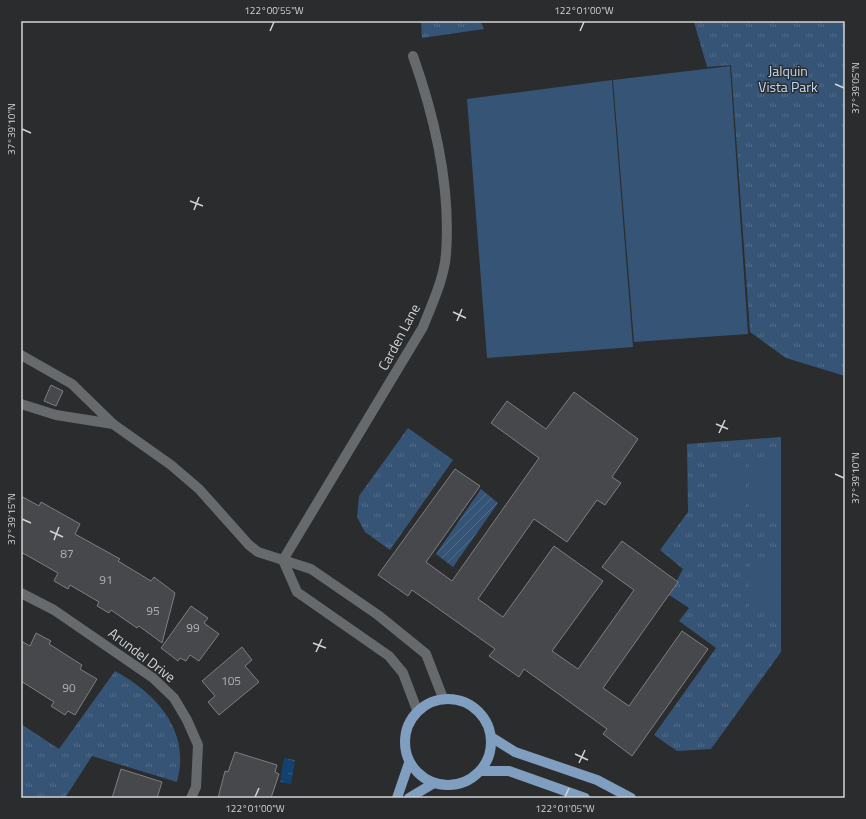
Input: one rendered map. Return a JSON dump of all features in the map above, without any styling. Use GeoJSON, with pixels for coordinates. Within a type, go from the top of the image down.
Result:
{"type":"FeatureCollection","features":[{"type":"Feature","properties":{"kind":"main road"},"geometry":{"type":"LineString","coordinates":[[443,698],[463,701],[480,712],[488,724],[491,737],[491,749],[487,761],[480,771],[470,779],[459,784],[447,785],[434,783],[420,775],[409,763],[404,749],[404,735],[409,721],[417,710],[429,702],[443,698]]}},
{"type":"Feature","properties":{"kind":"main road"},"geometry":{"type":"LineString","coordinates":[[491,737],[515,752],[596,780],[630,798]]}},
{"type":"Feature","properties":{"kind":"main road"},"geometry":{"type":"LineString","coordinates":[[397,798],[409,763]]}},
{"type":"Feature","properties":{"kind":"main road"},"geometry":{"type":"LineString","coordinates":[[480,771],[509,771],[584,798]]}},
{"type":"Feature","properties":{"kind":"main road"},"geometry":{"type":"LineString","coordinates":[[410,798],[434,783]]}},
{"type":"Feature","properties":{"kind":"street","name":"Carden Lane"},"geometry":{"type":"LineString","coordinates":[[283,560],[423,327],[436,293],[446,255],[446,207],[441,155],[413,56]]}},
{"type":"Feature","properties":{"kind":"street"},"geometry":{"type":"LineString","coordinates":[[21,354],[72,384],[113,424],[170,465],[199,489],[249,545],[258,552],[311,569],[378,615],[426,654],[443,698]]}},
{"type":"Feature","properties":{"kind":"street"},"geometry":{"type":"LineString","coordinates":[[21,404],[56,415],[113,424]]}},
{"type":"Feature","properties":{"kind":"street"},"geometry":{"type":"LineString","coordinates":[[283,560],[297,592],[389,656],[403,673],[417,710]]}},
{"type":"Feature","properties":{"kind":"street","name":"Arundel Drive"},"geometry":{"type":"LineString","coordinates":[[21,592],[61,614],[153,678],[174,698],[187,720],[198,745],[196,787],[190,798]]}},
{"type":"Feature","properties":{"kind":"green space"},"geometry":{"type":"Polygon","coordinates":[[[421,21],[480,21],[484,29],[422,38],[421,21]]]}},
{"type":"Feature","properties":{"kind":"green space","name":"Jalquin Vista Park"},"geometry":{"type":"Polygon","coordinates":[[[845,21],[845,376],[786,358],[750,332],[731,65],[707,67],[694,22],[845,21]]]}},
{"type":"Feature","properties":{"kind":"green space"},"geometry":{"type":"Polygon","coordinates":[[[730,66],[748,334],[634,342],[613,80],[730,66]]]}},
{"type":"Feature","properties":{"kind":"green space"},"geometry":{"type":"Polygon","coordinates":[[[612,80],[633,347],[487,358],[467,99],[612,80]]]}},
{"type":"Feature","properties":{"kind":"green space"},"geometry":{"type":"Polygon","coordinates":[[[408,428],[453,460],[390,550],[365,532],[357,517],[359,496],[408,428]]]}},
{"type":"Feature","properties":{"kind":"green space"},"geometry":{"type":"Polygon","coordinates":[[[781,437],[781,652],[711,749],[677,751],[654,735],[716,648],[679,621],[689,608],[669,595],[683,569],[660,550],[688,512],[687,444],[781,437]]]}},
{"type":"Feature","properties":{"kind":"green space"},"geometry":{"type":"Polygon","coordinates":[[[717,460],[746,460],[746,512],[717,511],[717,460]]]}},
{"type":"Feature","properties":{"kind":"green space"},"geometry":{"type":"Polygon","coordinates":[[[749,460],[778,460],[779,512],[749,511],[749,460]]]}},
{"type":"Feature","properties":{"kind":"green space"},"geometry":{"type":"Polygon","coordinates":[[[481,489],[498,503],[453,567],[436,554],[481,489]]]}},
{"type":"Feature","properties":{"kind":"green space"},"geometry":{"type":"Polygon","coordinates":[[[750,558],[776,558],[776,610],[749,610],[750,558]]]}},
{"type":"Feature","properties":{"kind":"green space"},"geometry":{"type":"Polygon","coordinates":[[[115,671],[144,691],[157,703],[167,716],[175,731],[179,746],[180,764],[177,782],[92,756],[65,798],[21,798],[21,724],[59,749],[115,671]]]}},
{"type":"Feature","properties":{"kind":"water"},"geometry":{"type":"Polygon","coordinates":[[[284,758],[295,760],[291,784],[280,782],[284,758]]]}},
{"type":"Feature","properties":{"kind":"building"},"geometry":{"type":"Polygon","coordinates":[[[51,385],[63,391],[56,406],[44,401],[51,385]]]}},
{"type":"Feature","properties":{"kind":"building"},"geometry":{"type":"Polygon","coordinates":[[[574,392],[638,439],[612,477],[621,483],[605,505],[597,500],[567,542],[534,519],[478,599],[503,617],[554,546],[603,581],[552,651],[578,669],[634,590],[602,567],[622,541],[678,582],[603,688],[629,706],[682,631],[708,649],[632,756],[603,734],[607,729],[524,669],[519,677],[489,656],[495,649],[412,590],[408,596],[378,575],[455,469],[480,486],[426,562],[452,581],[539,458],[491,423],[507,401],[546,429],[574,392]]]}},
{"type":"Feature","properties":{"kind":"building"},"geometry":{"type":"Polygon","coordinates":[[[21,496],[39,506],[41,502],[80,524],[75,534],[120,559],[118,561],[151,581],[154,577],[175,593],[162,643],[139,626],[137,628],[111,610],[109,613],[97,606],[99,602],[70,585],[68,589],[54,581],[58,573],[21,552],[21,496]]]}},
{"type":"Feature","properties":{"kind":"building"},"geometry":{"type":"Polygon","coordinates":[[[191,606],[208,618],[204,623],[219,634],[199,661],[190,655],[186,661],[180,658],[178,661],[161,648],[191,606]]]}},
{"type":"Feature","properties":{"kind":"building"},"geometry":{"type":"Polygon","coordinates":[[[36,633],[51,641],[49,644],[82,665],[80,669],[97,679],[75,715],[68,711],[65,715],[51,706],[54,702],[21,681],[21,641],[30,646],[36,633]]]}},
{"type":"Feature","properties":{"kind":"building"},"geometry":{"type":"Polygon","coordinates":[[[242,647],[252,660],[245,666],[259,682],[219,715],[208,702],[215,696],[202,681],[242,647]]]}},
{"type":"Feature","properties":{"kind":"building"},"geometry":{"type":"Polygon","coordinates":[[[235,752],[277,765],[275,772],[279,774],[271,798],[218,798],[225,771],[228,772],[235,752]]]}},
{"type":"Feature","properties":{"kind":"building"},"geometry":{"type":"Polygon","coordinates":[[[121,769],[162,782],[157,798],[112,798],[121,769]]]}}]}
